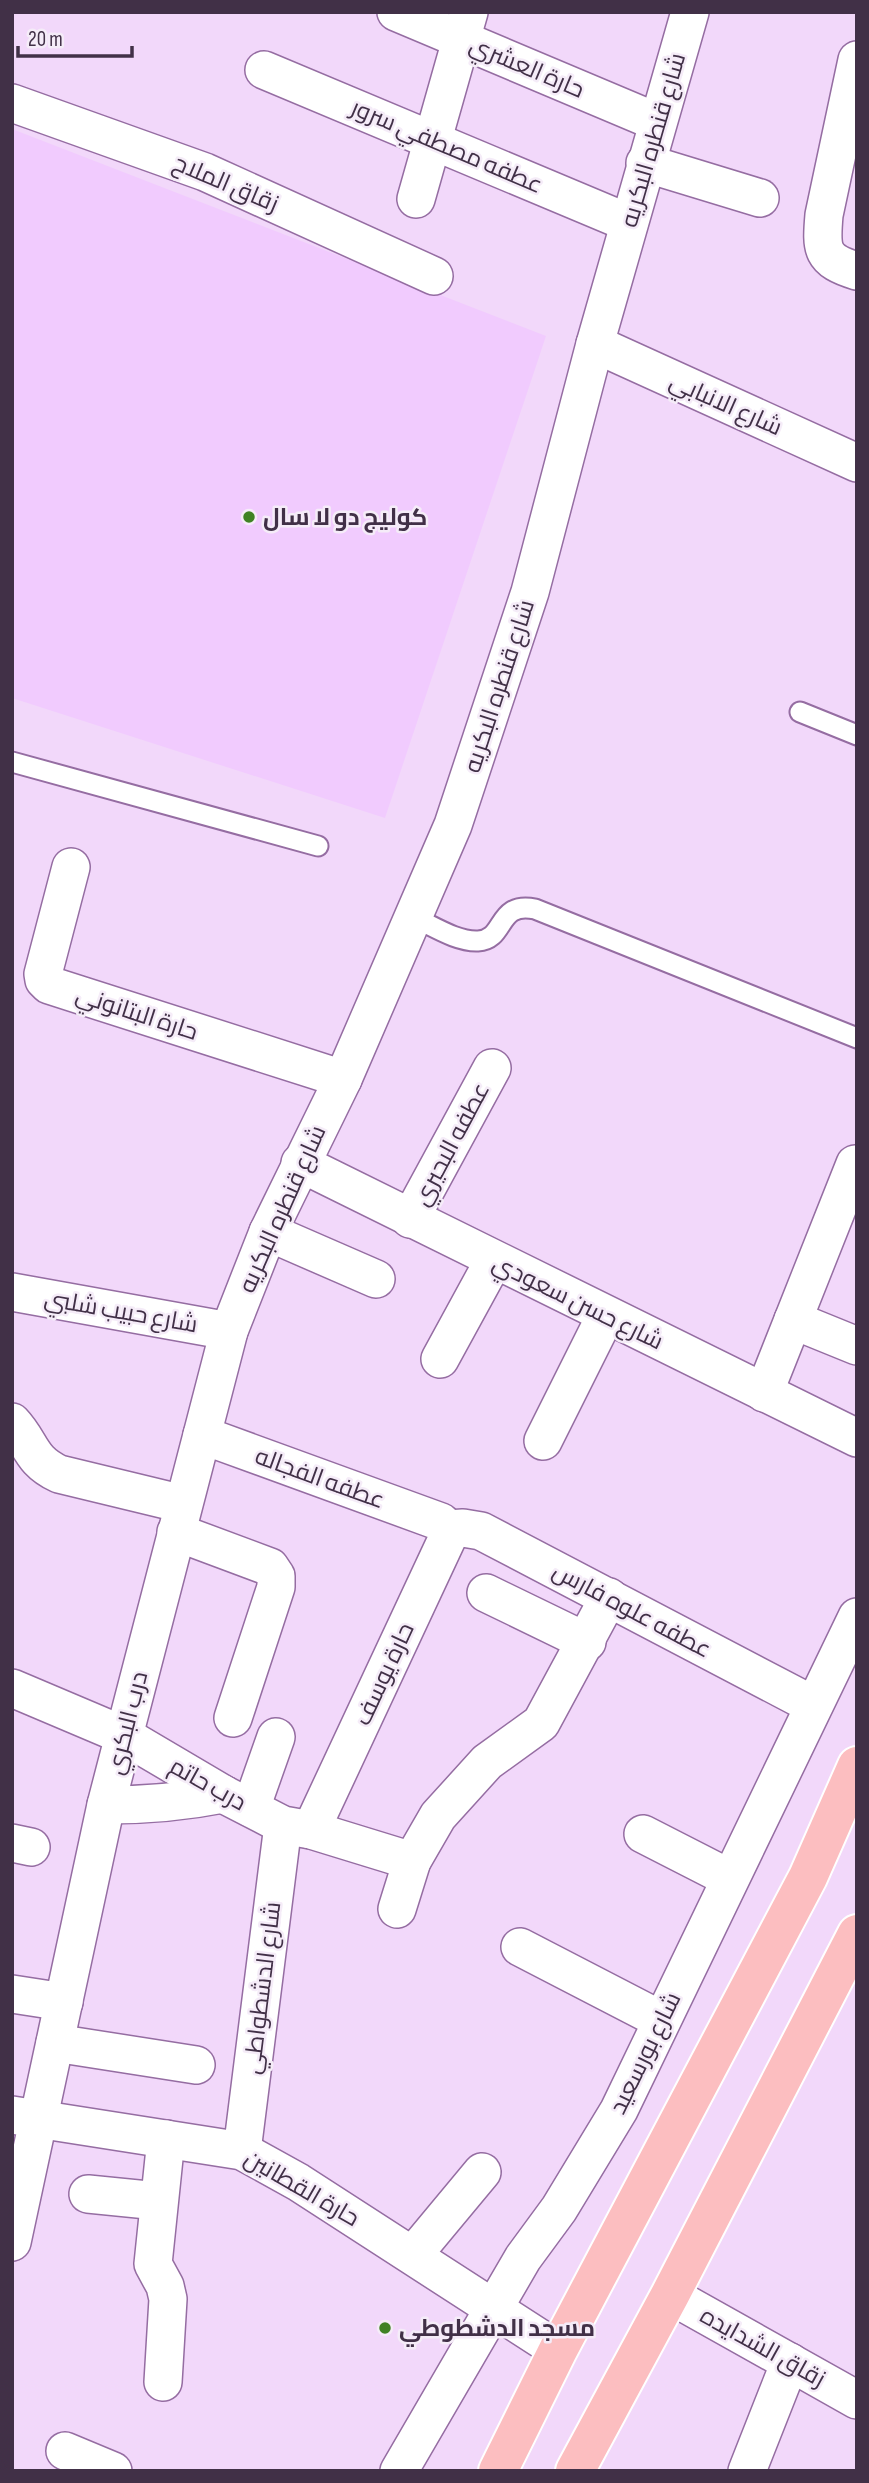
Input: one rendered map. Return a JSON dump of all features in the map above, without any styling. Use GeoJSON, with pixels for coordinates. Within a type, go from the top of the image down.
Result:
{"type":"FeatureCollection","features":[{"type":"Feature","properties":{"kind":"main road"},"geometry":{"type":"LineString","coordinates":[[498,2471],[558,2350],[808,1877],[857,1766]]}},
{"type":"Feature","properties":{"kind":"main road"},"geometry":{"type":"LineString","coordinates":[[575,2471],[670,2295],[857,1934]]}},
{"type":"Feature","properties":{"kind":"street","name":"حارة العشري"},"geometry":{"type":"LineString","coordinates":[[396,12],[464,26],[657,122]]}},
{"type":"Feature","properties":{"kind":"street","name":"شارع قنطره البكريه"},"geometry":{"type":"LineString","coordinates":[[229,1331],[268,1232],[343,1079],[453,825],[530,592],[595,344],[690,12]]}},
{"type":"Feature","properties":{"kind":"street"},"geometry":{"type":"LineString","coordinates":[[416,200],[464,26]]}},
{"type":"Feature","properties":{"kind":"street"},"geometry":{"type":"LineString","coordinates":[[857,60],[822,235],[823,248],[828,259],[857,271]]}},
{"type":"Feature","properties":{"kind":"street","name":"عطفه مصطفي سرور"},"geometry":{"type":"LineString","coordinates":[[264,70],[629,223]]}},
{"type":"Feature","properties":{"kind":"street","name":"زقاق الملاح"},"geometry":{"type":"LineString","coordinates":[[12,103],[205,172],[434,276]]}},
{"type":"Feature","properties":{"kind":"street"},"geometry":{"type":"LineString","coordinates":[[645,163],[760,198]]}},
{"type":"Feature","properties":{"kind":"street","name":"شارع الانبابي"},"geometry":{"type":"LineString","coordinates":[[595,344],[857,463]]}},
{"type":"Feature","properties":{"kind":"street","name":"حارة البتانوني"},"geometry":{"type":"LineString","coordinates":[[71,867],[43,974],[49,985],[343,1079]]}},
{"type":"Feature","properties":{"kind":"street","name":"عطفه البحيري"},"geometry":{"type":"LineString","coordinates":[[411,1219],[492,1068]]}},
{"type":"Feature","properties":{"kind":"street","name":"شارع حسن سعودي"},"geometry":{"type":"LineString","coordinates":[[300,1163],[857,1438]]}},
{"type":"Feature","properties":{"kind":"street"},"geometry":{"type":"LineString","coordinates":[[764,1393],[855,1164]]}},
{"type":"Feature","properties":{"kind":"street"},"geometry":{"type":"LineString","coordinates":[[268,1232],[376,1279]]}},
{"type":"Feature","properties":{"kind":"street"},"geometry":{"type":"LineString","coordinates":[[440,1359],[494,1260]]}},
{"type":"Feature","properties":{"kind":"street","name":"شارع حبيب شلبي"},"geometry":{"type":"LineString","coordinates":[[12,1292],[229,1331]]}},
{"type":"Feature","properties":{"kind":"street"},"geometry":{"type":"LineString","coordinates":[[543,1441],[606,1315]]}},
{"type":"Feature","properties":{"kind":"street"},"geometry":{"type":"LineString","coordinates":[[793,1320],[857,1346]]}},
{"type":"Feature","properties":{"kind":"street","name":"درب البكري"},"geometry":{"type":"LineString","coordinates":[[12,2242],[26,2117],[55,2043],[123,1735],[229,1331]]}},
{"type":"Feature","properties":{"kind":"street"},"geometry":{"type":"LineString","coordinates":[[12,1422],[46,1468],[180,1518],[270,1567],[276,1576],[276,1587],[233,1718]]}},
{"type":"Feature","properties":{"kind":"street","name":"عطفه الفجاله"},"geometry":{"type":"LineString","coordinates":[[202,1435],[443,1525]]}},
{"type":"Feature","properties":{"kind":"street","name":"عطفه علوه فارس"},"geometry":{"type":"LineString","coordinates":[[443,1525],[481,1531],[813,1705]]}},
{"type":"Feature","properties":{"kind":"street","name":"حارة يوسف"},"geometry":{"type":"LineString","coordinates":[[297,1828],[447,1539],[443,1525]]}},
{"type":"Feature","properties":{"kind":"street"},"geometry":{"type":"LineString","coordinates":[[486,1593],[587,1642]]}},
{"type":"Feature","properties":{"kind":"street"},"geometry":{"type":"LineString","coordinates":[[397,1909],[412,1861],[438,1816],[465,1783],[487,1762],[541,1723],[609,1597]]}},
{"type":"Feature","properties":{"kind":"street","name":"شارع بورسعيد"},"geometry":{"type":"LineString","coordinates":[[399,2471],[493,2307],[523,2258],[559,2209],[619,2109],[857,1617]]}},
{"type":"Feature","properties":{"kind":"street","name":"درب حاتم"},"geometry":{"type":"LineString","coordinates":[[12,1688],[123,1735],[237,1801],[297,1828],[412,1861]]}},
{"type":"Feature","properties":{"kind":"street"},"geometry":{"type":"LineString","coordinates":[[106,1805],[237,1801],[276,1737]]}},
{"type":"Feature","properties":{"kind":"street","name":"شارع الدشطواطي"},"geometry":{"type":"LineString","coordinates":[[242,2151],[297,1828]]}},
{"type":"Feature","properties":{"kind":"street"},"geometry":{"type":"LineString","coordinates":[[643,1834],[729,1878]]}},
{"type":"Feature","properties":{"kind":"street"},"geometry":{"type":"LineString","coordinates":[[520,1947],[661,2020]]}},
{"type":"Feature","properties":{"kind":"street"},"geometry":{"type":"LineString","coordinates":[[12,1994],[64,2002]]}},
{"type":"Feature","properties":{"kind":"street"},"geometry":{"type":"LineString","coordinates":[[55,2043],[196,2065]]}},
{"type":"Feature","properties":{"kind":"street","name":"حارة القطانين"},"geometry":{"type":"LineString","coordinates":[[26,2117],[242,2151],[298,2182],[558,2350]]}},
{"type":"Feature","properties":{"kind":"street"},"geometry":{"type":"LineString","coordinates":[[163,2382],[168,2299],[153,2264],[166,2139]]}},
{"type":"Feature","properties":{"kind":"street"},"geometry":{"type":"LineString","coordinates":[[413,2255],[482,2172]]}},
{"type":"Feature","properties":{"kind":"street"},"geometry":{"type":"LineString","coordinates":[[88,2194],[158,2201]]}},
{"type":"Feature","properties":{"kind":"street","name":"زقاق الشدايده"},"geometry":{"type":"LineString","coordinates":[[670,2295],[857,2400]]}},
{"type":"Feature","properties":{"kind":"street"},"geometry":{"type":"LineString","coordinates":[[747,2471],[790,2362]]}},
{"type":"Feature","properties":{"kind":"street"},"geometry":{"type":"LineString","coordinates":[[65,2451],[113,2471]]}},
{"type":"Feature","properties":{"kind":"lane"},"geometry":{"type":"LineString","coordinates":[[800,712],[857,735]]}},
{"type":"Feature","properties":{"kind":"lane"},"geometry":{"type":"LineString","coordinates":[[12,762],[318,846]]}},
{"type":"Feature","properties":{"kind":"lane"},"geometry":{"type":"LineString","coordinates":[[415,918],[466,940],[480,941],[493,935],[510,911],[522,906],[535,909],[857,1038]]}},
{"type":"Feature","properties":{"kind":"shaded area","name":"كوليج دو لا سال"},"geometry":{"type":"Polygon","coordinates":[[[12,129],[546,336],[385,818],[12,698],[12,129]]]}},
{"type":"Feature","properties":{"kind":"place","name":"كوليج دو لا سال"},"geometry":{"type":"Point","coordinates":[249,517]}},
{"type":"Feature","properties":{"kind":"place","name":"مسجد الدشطوطي"},"geometry":{"type":"Point","coordinates":[385,2328]}}]}
